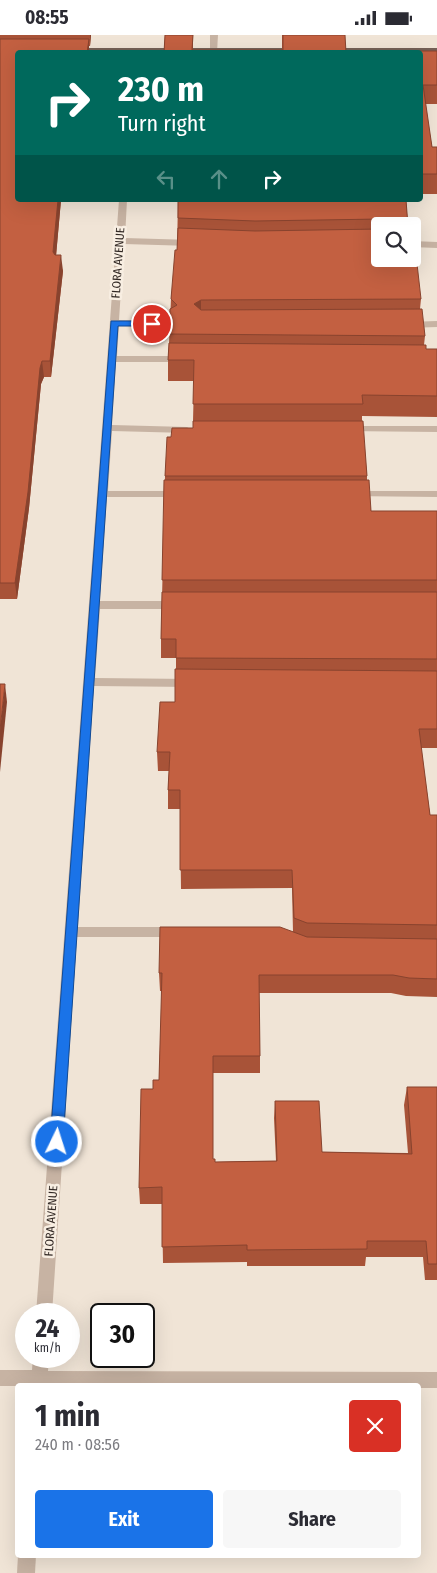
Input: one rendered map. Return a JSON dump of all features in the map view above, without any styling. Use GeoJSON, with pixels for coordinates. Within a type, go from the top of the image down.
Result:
{"type":"FeatureCollection","features":[{"type":"Feature","properties":{"kind":"main road"},"geometry":{"type":"LineString","coordinates":[[214,50],[311,50]]}},
{"type":"Feature","properties":{"kind":"main road"},"geometry":{"type":"LineString","coordinates":[[320,50],[437,50]]}},
{"type":"Feature","properties":{"kind":"street"},"geometry":{"type":"LineString","coordinates":[[214,35],[214,50]]}},
{"type":"Feature","properties":{"kind":"street","name":"FLORA AVENUE"},"geometry":{"type":"LineString","coordinates":[[45,1303],[123,202]]}},
{"type":"Feature","properties":{"kind":"street"},"geometry":{"type":"LineString","coordinates":[[120,241],[207,244]]}},
{"type":"Feature","properties":{"kind":"street"},"geometry":{"type":"LineString","coordinates":[[421,244],[437,245]]}},
{"type":"Feature","properties":{"kind":"street"},"geometry":{"type":"LineString","coordinates":[[114,323],[171,324]]}},
{"type":"Feature","properties":{"kind":"street"},"geometry":{"type":"LineString","coordinates":[[398,325],[437,324]]}},
{"type":"Feature","properties":{"kind":"street"},"geometry":{"type":"LineString","coordinates":[[112,359],[173,360]]}},
{"type":"Feature","properties":{"kind":"street"},"geometry":{"type":"LineString","coordinates":[[107,428],[199,430]]}},
{"type":"Feature","properties":{"kind":"street"},"geometry":{"type":"LineString","coordinates":[[334,429],[437,429]]}},
{"type":"Feature","properties":{"kind":"street"},"geometry":{"type":"LineString","coordinates":[[102,494],[191,494]]}},
{"type":"Feature","properties":{"kind":"street"},"geometry":{"type":"LineString","coordinates":[[338,494],[437,494]]}},
{"type":"Feature","properties":{"kind":"street"},"geometry":{"type":"LineString","coordinates":[[94,605],[187,605]]}},
{"type":"Feature","properties":{"kind":"street"},"geometry":{"type":"LineString","coordinates":[[89,682],[205,683]]}},
{"type":"Feature","properties":{"kind":"street"},"geometry":{"type":"LineString","coordinates":[[72,932],[195,932]]}},
{"type":"Feature","properties":{"kind":"street"},"geometry":{"type":"LineString","coordinates":[[40,1381],[41,1368]]}},
{"type":"Feature","properties":{"kind":"street"},"geometry":{"type":"LineString","coordinates":[[0,1378],[40,1381],[437,1380]]}},
{"type":"Feature","properties":{"kind":"street"},"geometry":{"type":"LineString","coordinates":[[26,1573],[28,1558]]}},
{"type":"Feature","properties":{"kind":"building"},"geometry":{"type":"Polygon","coordinates":[[[165,35],[193,35],[192,50],[164,50],[165,35]]]}},
{"type":"Feature","properties":{"kind":"building"},"geometry":{"type":"Polygon","coordinates":[[[283,35],[345,35],[346,50],[283,50],[283,35]]]}},
{"type":"Feature","properties":{"kind":"building"},"geometry":{"type":"Polygon","coordinates":[[[0,39],[89,39],[87,50],[15,50],[15,202],[58,202],[53,252],[55,255],[61,255],[50,361],[42,361],[40,368],[28,492],[15,583],[0,583],[0,39]]]}},
{"type":"Feature","properties":{"kind":"building"},"geometry":{"type":"Polygon","coordinates":[[[423,51],[437,51],[437,85],[423,85],[423,51]]]}},
{"type":"Feature","properties":{"kind":"building"},"geometry":{"type":"Polygon","coordinates":[[[423,85],[432,147],[437,147],[437,174],[423,174],[423,85]]]}},
{"type":"Feature","properties":{"kind":"building"},"geometry":{"type":"Polygon","coordinates":[[[178,202],[406,202],[407,217],[371,217],[371,219],[255,221],[178,218],[178,202]]]}},
{"type":"Feature","properties":{"kind":"building"},"geometry":{"type":"Polygon","coordinates":[[[178,228],[255,231],[371,229],[371,267],[417,267],[421,299],[201,300],[194,304],[201,310],[422,309],[425,336],[169,334],[170,309],[177,305],[171,299],[175,250],[177,250],[178,228]]]}},
{"type":"Feature","properties":{"kind":"building"},"geometry":{"type":"Polygon","coordinates":[[[169,343],[426,345],[426,349],[437,349],[437,396],[362,395],[363,404],[193,404],[194,360],[168,360],[169,343]]]}},
{"type":"Feature","properties":{"kind":"building"},"geometry":{"type":"Polygon","coordinates":[[[193,421],[363,421],[367,476],[165,476],[167,437],[171,437],[172,428],[193,428],[193,421]]]}},
{"type":"Feature","properties":{"kind":"building"},"geometry":{"type":"Polygon","coordinates":[[[164,480],[369,480],[371,511],[437,511],[437,580],[162,580],[164,480]]]}},
{"type":"Feature","properties":{"kind":"building"},"geometry":{"type":"Polygon","coordinates":[[[162,592],[437,592],[437,659],[176,658],[176,639],[161,639],[162,592]]]}},
{"type":"Feature","properties":{"kind":"building"},"geometry":{"type":"Polygon","coordinates":[[[175,669],[437,671],[437,729],[419,729],[430,815],[437,815],[437,925],[307,923],[294,918],[292,870],[180,870],[180,790],[168,790],[170,752],[157,752],[160,702],[175,702],[175,669]]]}},
{"type":"Feature","properties":{"kind":"building"},"geometry":{"type":"Polygon","coordinates":[[[0,684],[5,684],[0,730],[0,684]]]}},
{"type":"Feature","properties":{"kind":"building"},"geometry":{"type":"Polygon","coordinates":[[[160,927],[280,927],[307,937],[437,939],[437,979],[409,978],[393,975],[259,975],[260,1056],[213,1056],[213,1159],[215,1159],[215,1162],[277,1161],[275,1101],[319,1101],[322,1152],[412,1154],[407,1087],[437,1087],[437,1264],[428,1264],[426,1241],[367,1241],[367,1249],[247,1250],[247,1245],[162,1247],[162,1187],[139,1188],[141,1089],[153,1089],[153,1080],[159,1080],[162,973],[159,973],[160,927]]]}},
{"type":"Feature","properties":{"kind":"route"},"geometry":{"type":"LineString","coordinates":[[57,1142],[114,323],[152,324]]}}]}
